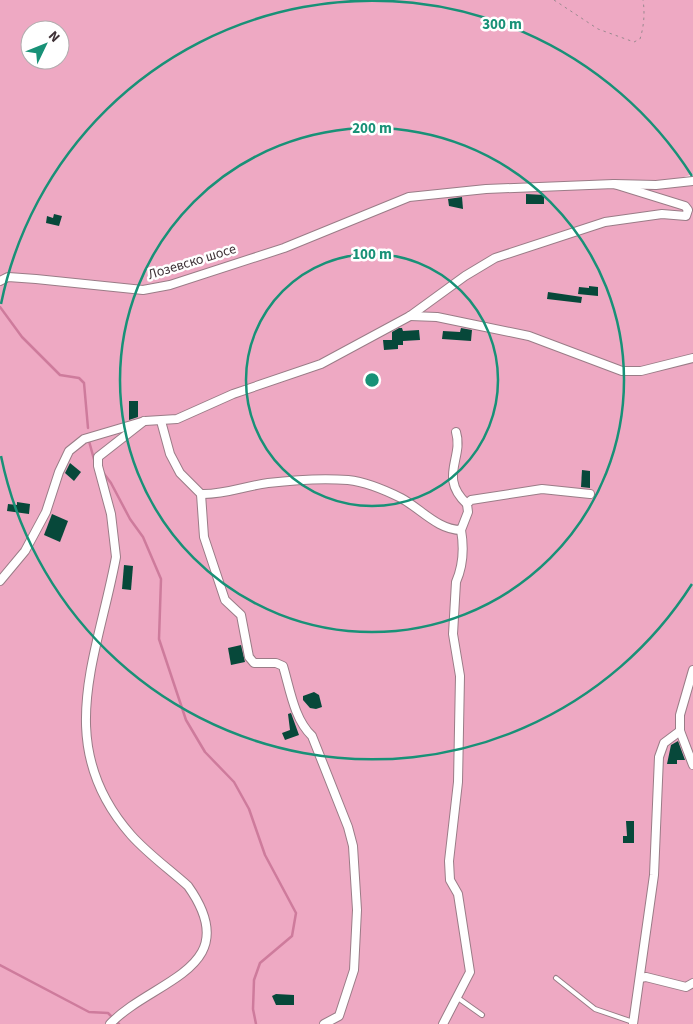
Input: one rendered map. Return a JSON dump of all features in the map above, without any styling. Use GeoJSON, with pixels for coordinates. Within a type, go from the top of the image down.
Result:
{"type":"FeatureCollection","features":[{"type":"Feature","properties":{"kind":"street","name":"Лозевско шосе"},"geometry":{"type":"LineString","coordinates":[[0,281],[8,277],[27,278],[143,290],[170,285],[284,248],[409,197],[486,189],[614,184],[656,185],[693,180]]}},
{"type":"Feature","properties":{"kind":"street"},"geometry":{"type":"LineString","coordinates":[[0,581],[25,551],[46,512],[59,472],[69,451],[84,439],[144,421],[177,419],[233,394],[321,364],[410,316],[465,276],[495,258],[605,222],[662,214],[686,216],[688,210],[685,206],[614,184]]}},
{"type":"Feature","properties":{"kind":"street"},"geometry":{"type":"LineString","coordinates":[[410,316],[437,316],[529,336],[622,371],[641,371],[693,358]]}},
{"type":"Feature","properties":{"kind":"street"},"geometry":{"type":"LineString","coordinates":[[110,1024],[119,1015],[182,975],[195,963],[203,951],[208,934],[195,895],[188,886],[131,834],[104,795],[94,774],[85,725],[88,682],[116,557],[116,537],[98,466],[98,457],[144,421]]}},
{"type":"Feature","properties":{"kind":"street"},"geometry":{"type":"LineString","coordinates":[[161,421],[170,454],[180,473],[201,494],[213,495],[269,483],[348,480],[373,485],[402,499],[439,524],[453,530],[461,530]]}},
{"type":"Feature","properties":{"kind":"street"},"geometry":{"type":"LineString","coordinates":[[444,1024],[470,972],[458,894],[450,880],[449,861],[458,782],[460,676],[453,634],[456,582],[459,575],[463,545],[461,530],[468,512],[467,504],[459,497],[453,482],[453,464],[458,439],[456,432]]}},
{"type":"Feature","properties":{"kind":"street"},"geometry":{"type":"LineString","coordinates":[[467,504],[471,500],[484,497],[542,489],[590,494]]}},
{"type":"Feature","properties":{"kind":"street"},"geometry":{"type":"LineString","coordinates":[[201,494],[204,536],[224,600],[241,615],[249,657],[254,664],[276,663],[283,666],[295,708],[307,731],[312,736],[351,837],[357,910],[354,970],[339,1016],[324,1024]]}},
{"type":"Feature","properties":{"kind":"street"},"geometry":{"type":"LineString","coordinates":[[693,670],[680,715],[680,731],[693,765]]}},
{"type":"Feature","properties":{"kind":"street"},"geometry":{"type":"LineString","coordinates":[[633,1023],[654,876],[659,757],[664,743],[680,731]]}},
{"type":"Feature","properties":{"kind":"street"},"geometry":{"type":"LineString","coordinates":[[640,978],[646,976],[686,987],[693,983]]}},
{"type":"Feature","properties":{"kind":"lane"},"geometry":{"type":"LineString","coordinates":[[556,978],[595,1009],[633,1023]]}},
{"type":"Feature","properties":{"kind":"lane"},"geometry":{"type":"LineString","coordinates":[[458,998],[482,1015]]}},
{"type":"Feature","properties":{"kind":"path"},"geometry":{"type":"LineString","coordinates":[[554,0],[598,29],[634,42],[640,39],[642,31],[643,0]]}},
{"type":"Feature","properties":{"kind":"shaded area"},"geometry":{"type":"Polygon","coordinates":[[[0,0],[693,0],[693,174],[684,177],[693,177],[693,1024],[0,1024],[0,0]]]}},
{"type":"Feature","properties":{"kind":"building"},"geometry":{"type":"Polygon","coordinates":[[[526,194],[544,195],[544,204],[526,204],[526,194]]]}},
{"type":"Feature","properties":{"kind":"building"},"geometry":{"type":"Polygon","coordinates":[[[462,197],[463,209],[449,206],[448,199],[462,197]]]}},
{"type":"Feature","properties":{"kind":"building"},"geometry":{"type":"Polygon","coordinates":[[[54,214],[62,216],[59,226],[46,223],[47,216],[53,218],[54,214]]]}},
{"type":"Feature","properties":{"kind":"building"},"geometry":{"type":"Polygon","coordinates":[[[589,286],[598,287],[598,296],[578,294],[579,287],[589,288],[589,286]]]}},
{"type":"Feature","properties":{"kind":"building"},"geometry":{"type":"Polygon","coordinates":[[[548,292],[582,297],[581,303],[547,299],[548,292]]]}},
{"type":"Feature","properties":{"kind":"building"},"geometry":{"type":"Polygon","coordinates":[[[402,328],[403,331],[419,330],[420,340],[403,341],[403,345],[398,345],[398,349],[384,350],[383,340],[392,340],[392,332],[402,328]]]}},
{"type":"Feature","properties":{"kind":"building"},"geometry":{"type":"Polygon","coordinates":[[[461,328],[472,330],[471,341],[442,339],[443,331],[460,332],[461,328]]]}},
{"type":"Feature","properties":{"kind":"building"},"geometry":{"type":"Polygon","coordinates":[[[129,401],[138,401],[138,417],[129,420],[129,401]]]}},
{"type":"Feature","properties":{"kind":"building"},"geometry":{"type":"Polygon","coordinates":[[[70,463],[81,472],[74,481],[65,473],[70,463]]]}},
{"type":"Feature","properties":{"kind":"building"},"geometry":{"type":"Polygon","coordinates":[[[582,470],[590,471],[590,488],[581,487],[582,470]]]}},
{"type":"Feature","properties":{"kind":"building"},"geometry":{"type":"Polygon","coordinates":[[[17,502],[30,504],[29,514],[7,511],[8,504],[17,505],[17,502]]]}},
{"type":"Feature","properties":{"kind":"building"},"geometry":{"type":"Polygon","coordinates":[[[52,514],[68,521],[60,542],[44,535],[52,514]]]}},
{"type":"Feature","properties":{"kind":"building"},"geometry":{"type":"Polygon","coordinates":[[[124,565],[133,566],[131,590],[122,589],[124,565]]]}},
{"type":"Feature","properties":{"kind":"building"},"geometry":{"type":"Polygon","coordinates":[[[241,645],[245,662],[231,665],[228,648],[241,645]]]}},
{"type":"Feature","properties":{"kind":"building"},"geometry":{"type":"Polygon","coordinates":[[[314,692],[319,695],[322,707],[316,709],[310,708],[303,700],[303,696],[314,692]]]}},
{"type":"Feature","properties":{"kind":"building"},"geometry":{"type":"Polygon","coordinates":[[[291,713],[299,735],[285,740],[282,733],[290,730],[288,714],[291,713]]]}},
{"type":"Feature","properties":{"kind":"building"},"geometry":{"type":"Polygon","coordinates":[[[678,741],[685,760],[677,760],[677,764],[667,764],[671,745],[678,741]]]}},
{"type":"Feature","properties":{"kind":"building"},"geometry":{"type":"Polygon","coordinates":[[[626,821],[634,821],[634,843],[623,843],[623,836],[627,836],[626,821]]]}},
{"type":"Feature","properties":{"kind":"building"},"geometry":{"type":"Polygon","coordinates":[[[276,994],[294,995],[294,1005],[276,1005],[272,996],[276,994]]]}},
{"type":"Feature","properties":{"kind":"waterway"},"geometry":{"type":"LineString","coordinates":[[0,307],[22,337],[60,375],[79,378],[84,383],[88,428]]}},
{"type":"Feature","properties":{"kind":"waterway"},"geometry":{"type":"LineString","coordinates":[[89,441],[95,463]]}},
{"type":"Feature","properties":{"kind":"waterway"},"geometry":{"type":"LineString","coordinates":[[102,471],[111,483],[130,519],[143,537],[161,579],[159,639],[186,720],[205,752],[234,782],[249,809],[265,855],[296,913],[292,936],[260,963],[254,980],[253,1009],[256,1024]]}},
{"type":"Feature","properties":{"kind":"waterway"},"geometry":{"type":"LineString","coordinates":[[0,965],[89,1012],[108,1013],[119,1024]]}}]}
